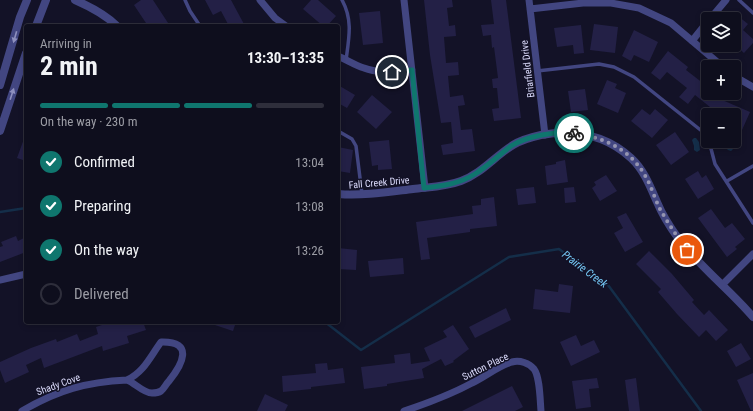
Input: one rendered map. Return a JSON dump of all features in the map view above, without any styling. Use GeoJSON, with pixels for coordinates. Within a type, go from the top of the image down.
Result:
{"type":"FeatureCollection","features":[{"type":"Feature","properties":{"kind":"street"},"geometry":{"type":"LineString","coordinates":[[0,86],[20,18],[27,0]]}},
{"type":"Feature","properties":{"kind":"street"},"geometry":{"type":"LineString","coordinates":[[37,24],[46,0]]}},
{"type":"Feature","properties":{"kind":"street"},"geometry":{"type":"LineString","coordinates":[[75,0],[110,18],[115,24]]}},
{"type":"Feature","properties":{"kind":"street"},"geometry":{"type":"LineString","coordinates":[[260,0],[275,18],[283,24]]}},
{"type":"Feature","properties":{"kind":"street"},"geometry":{"type":"LineString","coordinates":[[404,0],[424,188]]}},
{"type":"Feature","properties":{"kind":"street","name":"Briarfield Drive"},"geometry":{"type":"LineString","coordinates":[[529,0],[545,135]]}},
{"type":"Feature","properties":{"kind":"street"},"geometry":{"type":"LineString","coordinates":[[716,12],[726,0]]}},
{"type":"Feature","properties":{"kind":"street"},"geometry":{"type":"LineString","coordinates":[[530,9],[583,3],[611,3],[639,8],[671,23],[715,60]]}},
{"type":"Feature","properties":{"kind":"street"},"geometry":{"type":"LineString","coordinates":[[692,41],[701,30]]}},
{"type":"Feature","properties":{"kind":"street"},"geometry":{"type":"LineString","coordinates":[[340,57],[372,70],[392,72],[412,70]]}},
{"type":"Feature","properties":{"kind":"street"},"geometry":{"type":"LineString","coordinates":[[0,131],[2,119],[24,58]]}},
{"type":"Feature","properties":{"kind":"street"},"geometry":{"type":"LineString","coordinates":[[741,80],[753,87]]}},
{"type":"Feature","properties":{"kind":"street","name":"Fall Creek Drive"},"geometry":{"type":"LineString","coordinates":[[340,194],[362,195],[449,185],[475,174],[513,145],[534,137],[556,132],[572,132],[588,135],[617,146],[632,159],[644,174],[660,208],[677,236],[698,262],[753,317]]}},
{"type":"Feature","properties":{"kind":"street"},"geometry":{"type":"LineString","coordinates":[[722,285],[753,254]]}},
{"type":"Feature","properties":{"kind":"street"},"geometry":{"type":"LineString","coordinates":[[0,280],[24,274]]}},
{"type":"Feature","properties":{"kind":"street"},"geometry":{"type":"LineString","coordinates":[[161,342],[168,342],[176,345],[183,352],[184,356],[175,374],[162,390],[148,393],[127,380],[136,376],[145,367],[161,342]]}},
{"type":"Feature","properties":{"kind":"street","name":"Sutton Place"},"geometry":{"type":"LineString","coordinates":[[404,411],[448,396],[500,367],[513,362],[522,362],[530,365],[536,374],[541,411]]}},
{"type":"Feature","properties":{"kind":"street","name":"Shady Cove"},"geometry":{"type":"LineString","coordinates":[[22,411],[57,393],[80,386],[102,381],[127,380]]}},
{"type":"Feature","properties":{"kind":"lane"},"geometry":{"type":"LineString","coordinates":[[185,0],[199,24]]}},
{"type":"Feature","properties":{"kind":"lane"},"geometry":{"type":"LineString","coordinates":[[342,0],[348,10],[350,29],[346,60]]}},
{"type":"Feature","properties":{"kind":"lane"},"geometry":{"type":"LineString","coordinates":[[739,0],[753,13]]}},
{"type":"Feature","properties":{"kind":"lane"},"geometry":{"type":"LineString","coordinates":[[537,71],[599,64],[614,67],[634,77],[701,130]]}},
{"type":"Feature","properties":{"kind":"lane"},"geometry":{"type":"LineString","coordinates":[[340,133],[352,138],[356,146],[362,195]]}},
{"type":"Feature","properties":{"kind":"lane"},"geometry":{"type":"LineString","coordinates":[[711,148],[715,164],[753,223]]}},
{"type":"Feature","properties":{"kind":"lane"},"geometry":{"type":"LineString","coordinates":[[727,182],[753,166]]}},
{"type":"Feature","properties":{"kind":"water"},"geometry":{"type":"Polygon","coordinates":[[[696,138],[699,142],[700,150],[697,152],[694,150],[692,140],[696,138]]]}},
{"type":"Feature","properties":{"kind":"water"},"geometry":{"type":"Polygon","coordinates":[[[727,148],[734,148],[731,151],[727,148]]]}},
{"type":"Feature","properties":{"kind":"building"},"geometry":{"type":"Polygon","coordinates":[[[141,0],[153,0],[169,24],[147,24],[134,5],[141,0]]]}},
{"type":"Feature","properties":{"kind":"building"},"geometry":{"type":"Polygon","coordinates":[[[205,0],[231,0],[244,24],[228,24],[221,11],[213,15],[205,0]]]}},
{"type":"Feature","properties":{"kind":"building"},"geometry":{"type":"Polygon","coordinates":[[[311,0],[318,0],[336,16],[329,24],[321,24],[303,9],[311,0]]]}},
{"type":"Feature","properties":{"kind":"building"},"geometry":{"type":"Polygon","coordinates":[[[424,0],[452,0],[453,7],[447,8],[449,26],[455,25],[456,36],[444,37],[446,63],[458,62],[459,75],[448,76],[450,97],[463,95],[465,105],[458,106],[461,130],[472,129],[475,151],[443,155],[441,145],[453,143],[451,122],[441,123],[430,55],[424,0]]]}},
{"type":"Feature","properties":{"kind":"building"},"geometry":{"type":"Polygon","coordinates":[[[491,0],[506,0],[521,118],[494,121],[492,109],[499,108],[497,88],[493,88],[492,79],[498,78],[494,47],[492,48],[491,35],[483,36],[481,25],[494,24],[491,0]]]}},
{"type":"Feature","properties":{"kind":"building"},"geometry":{"type":"Polygon","coordinates":[[[380,11],[383,43],[363,45],[359,13],[380,11]]]}},
{"type":"Feature","properties":{"kind":"building"},"geometry":{"type":"Polygon","coordinates":[[[741,18],[748,24],[743,30],[753,39],[753,43],[744,53],[741,50],[741,18]]]}},
{"type":"Feature","properties":{"kind":"building"},"geometry":{"type":"Polygon","coordinates":[[[594,24],[618,27],[615,53],[590,50],[594,24]]]}},
{"type":"Feature","properties":{"kind":"building"},"geometry":{"type":"Polygon","coordinates":[[[581,25],[584,53],[574,54],[573,45],[557,47],[554,28],[581,25]]]}},
{"type":"Feature","properties":{"kind":"building"},"geometry":{"type":"Polygon","coordinates":[[[634,30],[658,42],[649,62],[634,55],[631,61],[622,56],[634,30]]]}},
{"type":"Feature","properties":{"kind":"building"},"geometry":{"type":"Polygon","coordinates":[[[668,51],[688,67],[686,70],[701,82],[701,100],[695,95],[688,104],[679,97],[687,88],[667,72],[660,80],[651,73],[668,51]]]}},
{"type":"Feature","properties":{"kind":"building"},"geometry":{"type":"Polygon","coordinates":[[[607,80],[617,84],[615,88],[626,93],[618,113],[597,104],[607,80]]]}},
{"type":"Feature","properties":{"kind":"building"},"geometry":{"type":"Polygon","coordinates":[[[340,86],[355,95],[347,108],[340,104],[340,86]]]}},
{"type":"Feature","properties":{"kind":"building"},"geometry":{"type":"Polygon","coordinates":[[[585,89],[588,110],[571,112],[568,91],[585,89]]]}},
{"type":"Feature","properties":{"kind":"building"},"geometry":{"type":"Polygon","coordinates":[[[372,95],[392,112],[376,129],[357,112],[372,95]]]}},
{"type":"Feature","properties":{"kind":"building"},"geometry":{"type":"Polygon","coordinates":[[[701,100],[722,100],[741,108],[711,108],[701,100]]]}},
{"type":"Feature","properties":{"kind":"building"},"geometry":{"type":"Polygon","coordinates":[[[741,108],[750,112],[741,130],[741,108]]]}},
{"type":"Feature","properties":{"kind":"building"},"geometry":{"type":"Polygon","coordinates":[[[642,109],[650,115],[655,109],[668,120],[652,138],[631,121],[642,109]]]}},
{"type":"Feature","properties":{"kind":"building"},"geometry":{"type":"Polygon","coordinates":[[[675,132],[689,152],[671,165],[656,145],[675,132]]]}},
{"type":"Feature","properties":{"kind":"building"},"geometry":{"type":"Polygon","coordinates":[[[24,139],[24,160],[17,158],[24,139]]]}},
{"type":"Feature","properties":{"kind":"building"},"geometry":{"type":"Polygon","coordinates":[[[389,140],[392,169],[378,170],[378,165],[372,166],[369,142],[389,140]]]}},
{"type":"Feature","properties":{"kind":"building"},"geometry":{"type":"Polygon","coordinates":[[[340,147],[353,150],[350,173],[340,171],[340,147]]]}},
{"type":"Feature","properties":{"kind":"building"},"geometry":{"type":"Polygon","coordinates":[[[565,160],[568,182],[547,185],[545,166],[556,164],[556,162],[565,160]]]}},
{"type":"Feature","properties":{"kind":"building"},"geometry":{"type":"Polygon","coordinates":[[[698,171],[702,178],[706,175],[714,189],[698,199],[685,179],[698,171]]]}},
{"type":"Feature","properties":{"kind":"building"},"geometry":{"type":"Polygon","coordinates":[[[606,175],[617,191],[600,201],[592,188],[596,185],[594,182],[606,175]]]}},
{"type":"Feature","properties":{"kind":"building"},"geometry":{"type":"Polygon","coordinates":[[[534,187],[536,203],[518,205],[516,189],[534,187]]]}},
{"type":"Feature","properties":{"kind":"building"},"geometry":{"type":"Polygon","coordinates":[[[574,187],[576,202],[565,203],[564,188],[574,187]]]}},
{"type":"Feature","properties":{"kind":"building"},"geometry":{"type":"Polygon","coordinates":[[[494,197],[497,226],[470,229],[470,232],[427,238],[430,259],[421,260],[416,222],[473,214],[472,206],[481,205],[481,199],[494,197]]]}},
{"type":"Feature","properties":{"kind":"building"},"geometry":{"type":"Polygon","coordinates":[[[711,209],[725,228],[732,223],[745,239],[735,247],[737,249],[727,257],[698,218],[711,209]]]}},
{"type":"Feature","properties":{"kind":"building"},"geometry":{"type":"Polygon","coordinates":[[[626,213],[643,242],[625,252],[614,233],[623,228],[617,217],[626,213]]]}},
{"type":"Feature","properties":{"kind":"building"},"geometry":{"type":"Polygon","coordinates":[[[16,236],[18,241],[24,238],[24,253],[0,262],[0,247],[3,246],[1,242],[16,236]]]}},
{"type":"Feature","properties":{"kind":"building"},"geometry":{"type":"Polygon","coordinates":[[[340,248],[357,250],[356,270],[340,269],[340,248]]]}},
{"type":"Feature","properties":{"kind":"building"},"geometry":{"type":"Polygon","coordinates":[[[649,251],[672,274],[694,300],[692,302],[704,315],[709,310],[728,330],[716,341],[706,330],[699,337],[658,292],[661,289],[636,264],[649,251]]]}},
{"type":"Feature","properties":{"kind":"building"},"geometry":{"type":"Polygon","coordinates":[[[403,258],[404,274],[370,277],[368,261],[403,258]]]}},
{"type":"Feature","properties":{"kind":"building"},"geometry":{"type":"Polygon","coordinates":[[[559,284],[573,286],[570,313],[533,309],[535,289],[558,292],[559,284]]]}},
{"type":"Feature","properties":{"kind":"building"},"geometry":{"type":"Polygon","coordinates":[[[506,308],[511,320],[475,338],[469,327],[506,308]]]}},
{"type":"Feature","properties":{"kind":"building"},"geometry":{"type":"Polygon","coordinates":[[[105,324],[144,324],[146,330],[127,336],[129,343],[103,351],[102,346],[44,368],[41,358],[26,365],[29,372],[5,383],[0,370],[0,362],[56,339],[57,342],[77,334],[80,341],[98,334],[96,327],[105,324]]]}},
{"type":"Feature","properties":{"kind":"building"},"geometry":{"type":"Polygon","coordinates":[[[212,324],[235,324],[233,331],[212,324]]]}},
{"type":"Feature","properties":{"kind":"building"},"geometry":{"type":"Polygon","coordinates":[[[453,325],[469,349],[453,361],[454,362],[445,366],[441,359],[422,369],[424,378],[364,389],[361,367],[395,363],[394,355],[410,353],[411,364],[430,361],[424,348],[447,337],[443,331],[453,325]]]}},
{"type":"Feature","properties":{"kind":"building"},"geometry":{"type":"Polygon","coordinates":[[[576,335],[581,346],[594,340],[600,352],[571,366],[560,342],[576,335]]]}},
{"type":"Feature","properties":{"kind":"building"},"geometry":{"type":"Polygon","coordinates":[[[741,343],[751,359],[736,367],[727,351],[741,343]]]}},
{"type":"Feature","properties":{"kind":"building"},"geometry":{"type":"Polygon","coordinates":[[[327,363],[328,370],[343,368],[345,383],[283,392],[282,376],[316,373],[315,364],[327,363]]]}},
{"type":"Feature","properties":{"kind":"building"},"geometry":{"type":"Polygon","coordinates":[[[753,373],[753,411],[751,411],[737,380],[753,373]]]}},
{"type":"Feature","properties":{"kind":"building"},"geometry":{"type":"Polygon","coordinates":[[[597,378],[599,388],[589,389],[591,407],[576,409],[572,381],[597,378]]]}},
{"type":"Feature","properties":{"kind":"building"},"geometry":{"type":"Polygon","coordinates":[[[636,378],[640,411],[629,411],[625,380],[636,378]]]}},
{"type":"Feature","properties":{"kind":"building"},"geometry":{"type":"Polygon","coordinates":[[[512,386],[523,407],[515,411],[462,411],[512,386]]]}},
{"type":"Feature","properties":{"kind":"building"},"geometry":{"type":"Polygon","coordinates":[[[265,394],[288,405],[285,411],[257,411],[265,394]]]}},
{"type":"Feature","properties":{"kind":"waterway","name":"Prairie Creek"},"geometry":{"type":"LineString","coordinates":[[0,212],[24,208]]}},
{"type":"Feature","properties":{"kind":"waterway","name":"Prairie Creek"},"geometry":{"type":"LineString","coordinates":[[328,324],[361,350],[509,257],[559,249],[608,285],[701,411]]}},
{"type":"Feature","properties":{"kind":"way so far"},"geometry":{"type":"LineString","coordinates":[[574,133],[588,135],[607,141],[617,146],[632,159],[644,174],[660,208],[687,250]]}},
{"type":"Feature","properties":{"kind":"route"},"geometry":{"type":"LineString","coordinates":[[392,72],[412,70],[424,188],[449,185],[463,180],[475,174],[513,145],[521,141],[556,132],[574,133]]}}]}
